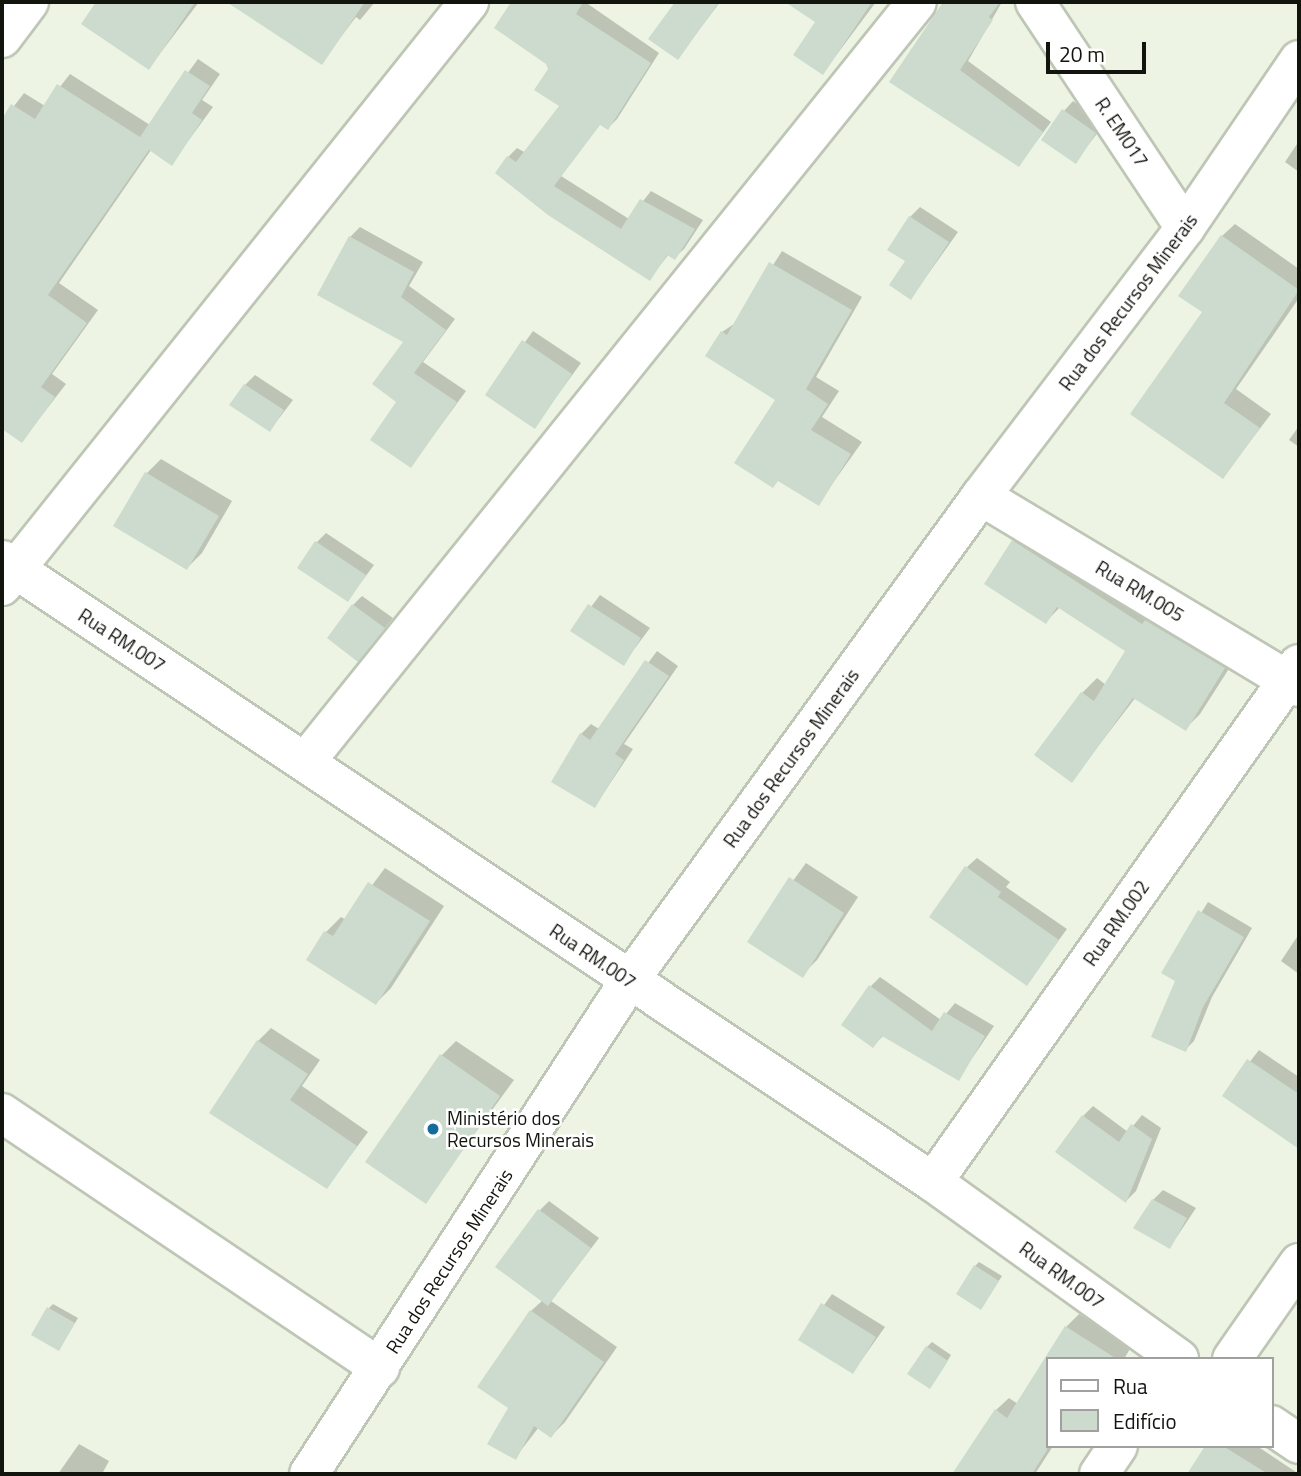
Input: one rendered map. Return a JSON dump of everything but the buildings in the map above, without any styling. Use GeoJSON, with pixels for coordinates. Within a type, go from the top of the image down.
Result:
{"type":"FeatureCollection","features":[{"type":"Feature","properties":{"kind":"street"},"geometry":{"type":"LineString","coordinates":[[2,38],[29,2]]}},
{"type":"Feature","properties":{"kind":"street"},"geometry":{"type":"LineString","coordinates":[[306,761],[917,2]]}},
{"type":"Feature","properties":{"kind":"street","name":"R. EM017"},"geometry":{"type":"LineString","coordinates":[[1035,2],[1185,228]]}},
{"type":"Feature","properties":{"kind":"street"},"geometry":{"type":"LineString","coordinates":[[5,572],[459,5]]}},
{"type":"Feature","properties":{"kind":"street","name":"Rua dos Recursos Minerais"},"geometry":{"type":"LineString","coordinates":[[309,1474],[629,981],[981,496],[1185,228],[1299,60]]}},
{"type":"Feature","properties":{"kind":"street","name":"Rua RM.005"},"geometry":{"type":"LineString","coordinates":[[981,496],[1296,677]]}},
{"type":"Feature","properties":{"kind":"street","name":"Rua RM.007"},"geometry":{"type":"LineString","coordinates":[[5,572],[306,761],[629,981],[933,1182],[1177,1357]]}},
{"type":"Feature","properties":{"kind":"street","name":"Rua RM.002"},"geometry":{"type":"LineString","coordinates":[[933,1182],[1296,677]]}},
{"type":"Feature","properties":{"kind":"street"},"geometry":{"type":"LineString","coordinates":[[2,1113],[380,1368]]}},
{"type":"Feature","properties":{"kind":"street"},"geometry":{"type":"LineString","coordinates":[[1233,1357],[1299,1263]]}},
{"type":"Feature","properties":{"kind":"street"},"geometry":{"type":"LineString","coordinates":[[1273,1426],[1299,1444]]}},
{"type":"Feature","properties":{"kind":"street"},"geometry":{"type":"LineString","coordinates":[[1099,1474],[1117,1448]]}},
{"type":"Feature","properties":{"kind":"place","name":"Ministério dos Recursos Minerais"},"geometry":{"type":"Point","coordinates":[433,1129]}}]}
